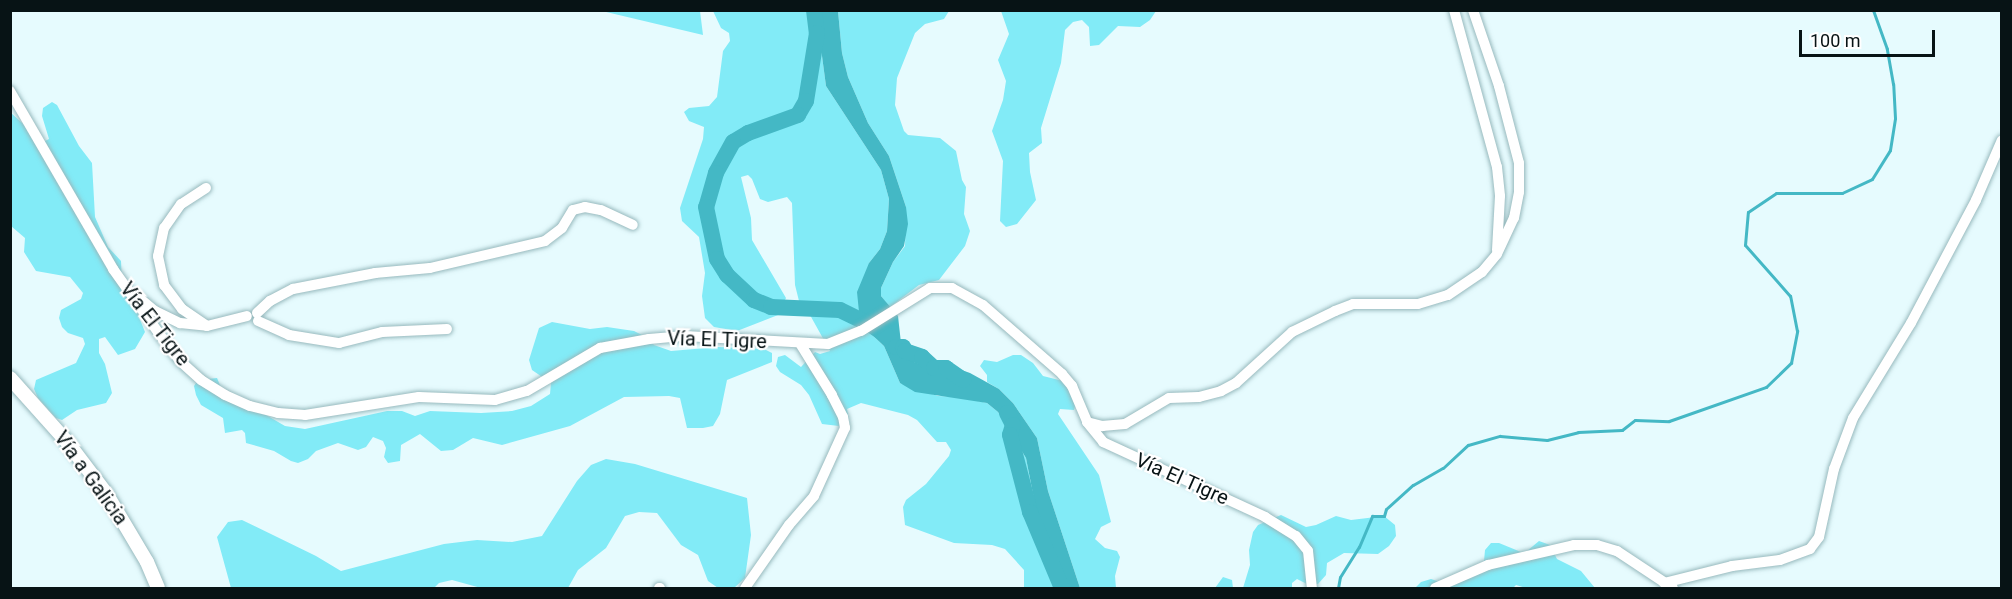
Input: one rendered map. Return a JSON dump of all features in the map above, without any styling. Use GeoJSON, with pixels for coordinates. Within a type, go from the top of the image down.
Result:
{"type":"FeatureCollection","features":[{"type":"Feature","properties":{"kind":"street"},"geometry":{"type":"LineString","coordinates":[[1454,10],[1497,166],[1500,196],[1497,254]]}},
{"type":"Feature","properties":{"kind":"street"},"geometry":{"type":"LineString","coordinates":[[1088,422],[1102,426],[1125,424],[1169,398],[1199,397],[1221,391],[1236,383],[1292,333],[1309,323],[1353,304],[1418,303],[1448,295],[1482,272],[1497,254],[1514,218],[1519,192],[1519,163],[1498,86],[1473,10]]}},
{"type":"Feature","properties":{"kind":"street","name":"Vía El Tigre"},"geometry":{"type":"LineString","coordinates":[[10,91],[113,269],[169,346],[201,380],[225,395],[250,406],[278,413],[305,415],[419,397],[495,400],[527,391],[600,348],[649,339],[686,336],[725,337],[801,345],[828,344],[861,331],[930,288],[942,286],[972,297],[1062,374],[1072,386],[1096,435],[1110,446],[1265,517],[1296,536],[1308,551],[1312,588]]}},
{"type":"Feature","properties":{"kind":"street"},"geometry":{"type":"LineString","coordinates":[[1435,588],[1488,565],[1575,545],[1597,545],[1617,551],[1669,586],[1732,566],[1780,560],[1810,549],[1819,537],[1834,469],[1853,418],[1911,323],[1976,200],[2001,140]]}},
{"type":"Feature","properties":{"kind":"street"},"geometry":{"type":"LineString","coordinates":[[206,188],[181,204],[164,228],[158,256],[164,285],[182,309],[207,326]]}},
{"type":"Feature","properties":{"kind":"street"},"geometry":{"type":"LineString","coordinates":[[113,269],[155,311],[180,323],[207,326],[254,317],[270,301],[294,289],[375,273],[430,268],[545,242],[562,228],[573,210],[585,207],[601,210],[633,225]]}},
{"type":"Feature","properties":{"kind":"street"},"geometry":{"type":"LineString","coordinates":[[254,317],[289,335],[339,343],[382,332],[447,329]]}},
{"type":"Feature","properties":{"kind":"street"},"geometry":{"type":"LineString","coordinates":[[745,588],[789,525],[814,496],[845,428],[843,417],[832,394],[801,345]]}},
{"type":"Feature","properties":{"kind":"street","name":"Vía a Galicia"},"geometry":{"type":"LineString","coordinates":[[10,378],[68,443],[106,493],[147,562],[158,588]]}},
{"type":"Feature","properties":{"kind":"shaded area"},"geometry":{"type":"Polygon","coordinates":[[[602,11],[700,11],[703,35],[602,11]]]}},
{"type":"Feature","properties":{"kind":"shaded area"},"geometry":{"type":"Polygon","coordinates":[[[713,11],[816,11],[826,86],[881,170],[889,199],[887,231],[880,249],[869,263],[870,333],[884,346],[900,383],[938,396],[960,397],[987,403],[998,412],[1026,458],[1041,535],[1061,588],[1024,588],[1024,570],[1005,549],[992,545],[954,543],[905,525],[903,507],[906,500],[926,484],[949,456],[951,450],[946,442],[937,442],[917,420],[908,415],[861,403],[847,409],[849,421],[839,426],[822,424],[809,395],[801,385],[780,372],[776,366],[778,357],[785,355],[801,367],[815,352],[820,354],[830,351],[810,315],[799,301],[795,285],[792,203],[787,197],[768,202],[760,199],[748,175],[741,177],[751,218],[752,240],[786,298],[778,315],[737,331],[714,327],[705,318],[702,296],[705,273],[699,237],[682,221],[680,208],[703,139],[704,127],[689,121],[684,112],[689,108],[709,106],[717,97],[723,51],[730,41],[729,33],[721,28],[713,11]]]}},
{"type":"Feature","properties":{"kind":"shaded area"},"geometry":{"type":"Polygon","coordinates":[[[816,11],[838,11],[842,53],[848,77],[868,123],[889,156],[906,207],[908,224],[904,246],[893,262],[881,288],[881,296],[898,316],[901,343],[914,362],[927,367],[956,368],[970,373],[999,389],[1013,403],[1037,438],[1048,491],[1080,588],[1061,588],[1041,535],[1026,458],[998,412],[987,403],[915,392],[900,383],[884,346],[870,333],[859,312],[857,292],[869,263],[880,249],[887,231],[889,199],[881,170],[826,86],[816,11]]]}},
{"type":"Feature","properties":{"kind":"shaded area"},"geometry":{"type":"Polygon","coordinates":[[[838,11],[949,11],[944,19],[925,24],[915,33],[897,78],[895,105],[904,131],[908,135],[940,138],[956,151],[962,180],[966,187],[964,214],[970,231],[965,246],[939,280],[919,285],[890,307],[881,296],[881,288],[893,262],[905,246],[906,207],[889,156],[868,123],[848,77],[842,53],[838,11]]]}},
{"type":"Feature","properties":{"kind":"shaded area"},"geometry":{"type":"Polygon","coordinates":[[[1001,11],[1156,11],[1150,20],[1140,27],[1118,26],[1099,45],[1090,46],[1089,27],[1082,20],[1073,22],[1065,30],[1061,63],[1041,128],[1042,143],[1029,153],[1030,172],[1036,200],[1017,224],[1006,227],[1000,221],[1003,161],[992,131],[1003,100],[1006,81],[998,60],[1009,34],[1001,11]]]}},
{"type":"Feature","properties":{"kind":"shaded area"},"geometry":{"type":"Polygon","coordinates":[[[52,102],[57,105],[79,146],[92,163],[95,217],[108,247],[121,261],[122,286],[135,307],[145,332],[135,349],[118,355],[105,337],[99,339],[99,353],[105,364],[112,393],[106,403],[77,410],[62,420],[56,418],[38,398],[34,389],[36,380],[76,363],[85,344],[83,338],[68,333],[62,327],[59,318],[61,310],[81,299],[83,293],[70,277],[36,271],[24,252],[25,238],[11,226],[10,112],[43,142],[49,139],[42,116],[43,108],[52,102]]]}},
{"type":"Feature","properties":{"kind":"shaded area"},"geometry":{"type":"Polygon","coordinates":[[[552,322],[590,329],[607,327],[634,331],[648,338],[654,345],[671,351],[718,347],[764,349],[772,353],[772,362],[727,380],[720,414],[713,426],[687,428],[680,398],[669,396],[624,397],[570,426],[502,445],[473,438],[453,450],[441,451],[420,434],[401,445],[400,461],[388,463],[384,457],[386,448],[383,441],[373,437],[366,447],[358,450],[338,443],[316,451],[308,459],[298,463],[291,461],[274,451],[246,443],[245,433],[242,430],[225,433],[223,418],[201,405],[194,386],[198,380],[217,378],[225,397],[261,412],[285,426],[305,429],[387,411],[402,411],[415,416],[430,411],[481,413],[512,411],[531,406],[550,394],[551,383],[532,370],[529,360],[539,328],[552,322]]]}},
{"type":"Feature","properties":{"kind":"shaded area"},"geometry":{"type":"Polygon","coordinates":[[[1013,355],[1021,355],[1033,363],[1043,376],[1063,381],[1076,402],[1074,410],[1060,409],[1058,414],[1099,475],[1111,522],[1101,527],[1095,539],[1105,548],[1117,551],[1120,557],[1115,576],[1116,588],[1080,588],[1048,491],[1037,438],[1013,403],[999,389],[987,382],[987,375],[980,366],[984,360],[997,362],[1013,355]]]}},
{"type":"Feature","properties":{"kind":"shaded area"},"geometry":{"type":"Polygon","coordinates":[[[606,459],[635,464],[747,498],[751,535],[745,578],[734,588],[718,588],[708,581],[698,555],[681,545],[657,513],[639,512],[625,516],[606,548],[578,570],[568,588],[481,588],[452,580],[439,583],[434,588],[231,588],[217,537],[228,522],[242,520],[316,556],[341,571],[444,544],[477,540],[512,542],[542,536],[577,481],[591,465],[606,459]]]}},
{"type":"Feature","properties":{"kind":"shaded area"},"geometry":{"type":"Polygon","coordinates":[[[1281,515],[1306,527],[1336,516],[1351,520],[1384,516],[1395,525],[1396,536],[1389,546],[1378,554],[1344,553],[1327,563],[1326,575],[1318,584],[1307,584],[1297,579],[1292,583],[1292,588],[1243,588],[1250,565],[1249,550],[1253,532],[1258,525],[1281,515]]]}},
{"type":"Feature","properties":{"kind":"shaded area"},"geometry":{"type":"Polygon","coordinates":[[[1539,541],[1550,545],[1557,559],[1581,571],[1595,588],[1526,588],[1516,585],[1513,588],[1415,588],[1421,582],[1431,579],[1449,585],[1483,572],[1485,550],[1491,543],[1499,543],[1521,552],[1527,551],[1539,541]]]}},
{"type":"Feature","properties":{"kind":"shaded area"},"geometry":{"type":"Polygon","coordinates":[[[1223,577],[1232,580],[1233,588],[1215,588],[1223,577]]]}},
{"type":"Feature","properties":{"kind":"waterway"},"geometry":{"type":"LineString","coordinates":[[814,10],[817,33],[806,101],[798,115],[748,133],[733,142],[716,173],[706,207],[717,259],[727,275],[754,300],[771,307],[840,310],[885,334],[896,347],[903,347],[905,351],[922,357],[934,368],[946,368],[963,380]]}},
{"type":"Feature","properties":{"kind":"waterway"},"geometry":{"type":"LineString","coordinates":[[1338,588],[1340,577],[1359,547],[1372,516],[1384,516],[1386,509],[1413,485],[1443,468],[1468,445],[1500,436],[1547,440],[1578,432],[1622,430],[1635,420],[1669,421],[1766,387],[1791,363],[1797,331],[1790,296],[1745,245],[1748,212],[1776,193],[1842,193],[1872,179],[1890,150],[1895,118],[1893,84],[1887,49],[1873,10]]}},
{"type":"Feature","properties":{"kind":"waterway"},"geometry":{"type":"LineString","coordinates":[[1007,413],[1013,425],[1010,435],[1030,512],[1062,588]]}}]}
